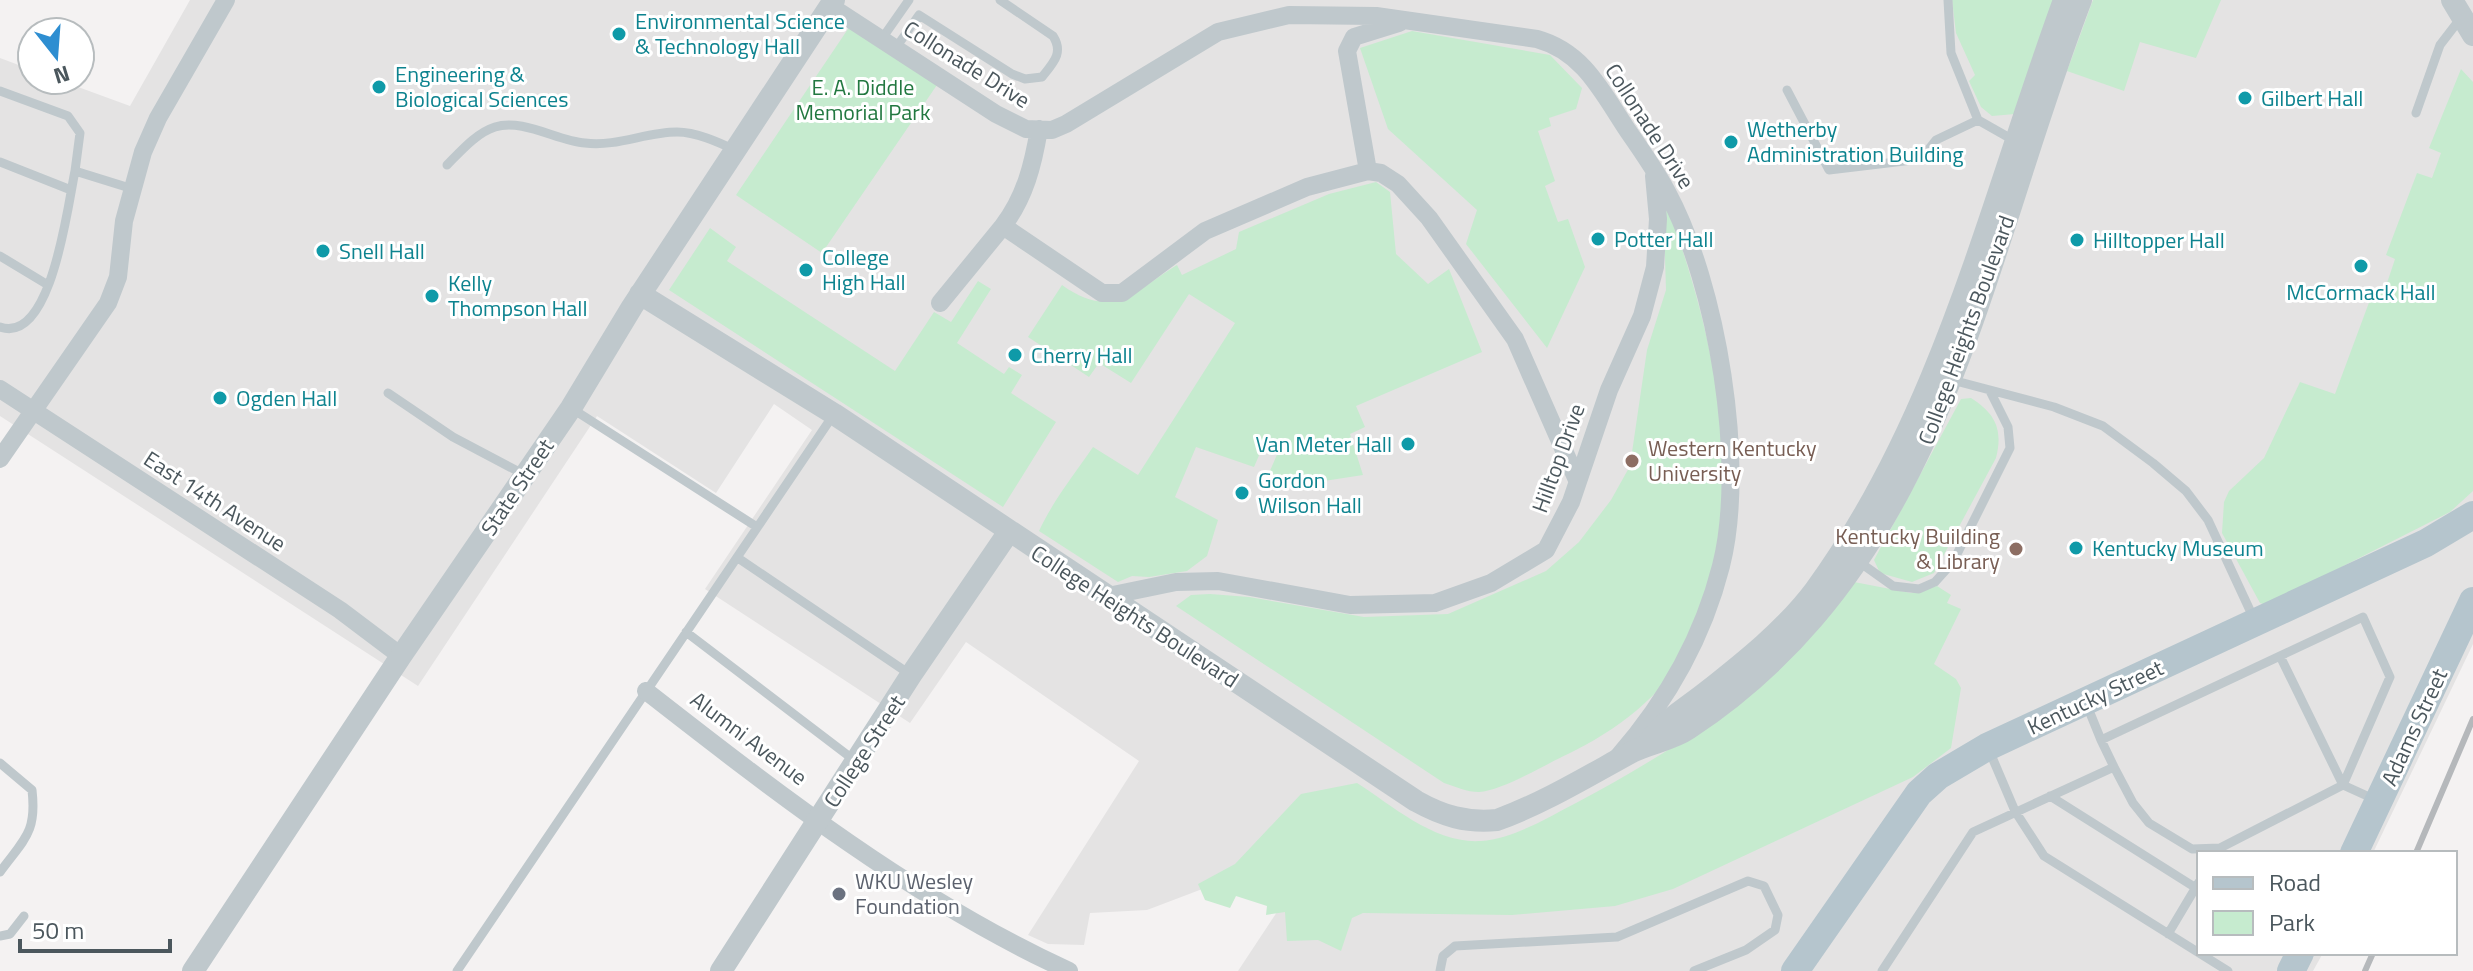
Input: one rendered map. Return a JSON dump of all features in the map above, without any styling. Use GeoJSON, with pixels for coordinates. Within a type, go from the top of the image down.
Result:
{"type":"FeatureCollection","features":[{"type":"Feature","properties":{"kind":"main road","name":"Kentucky Street"},"geometry":{"type":"LineString","coordinates":[[1795,971],[1919,793],[1946,771],[1987,747],[2426,543],[2473,515]]}},
{"type":"Feature","properties":{"kind":"main road","name":"Adams Street"},"geometry":{"type":"LineString","coordinates":[[2355,851],[2473,601]]}},
{"type":"Feature","properties":{"kind":"street"},"geometry":{"type":"LineString","coordinates":[[0,459],[108,303],[118,277],[124,221],[158,118],[226,0]]}},
{"type":"Feature","properties":{"kind":"street","name":"College Heights Boulevard"},"geometry":{"type":"LineString","coordinates":[[640,294],[834,414],[1008,533],[1440,815],[1473,822],[1497,820],[1646,744],[1657,731],[1762,645],[1850,555],[1891,467],[1942,377],[2022,143],[2064,0]]}},
{"type":"Feature","properties":{"kind":"street","name":"College Heights Boulevard"},"geometry":{"type":"LineString","coordinates":[[2022,143],[2081,0]]}},
{"type":"Feature","properties":{"kind":"street","name":"Collonade Drive"},"geometry":{"type":"LineString","coordinates":[[832,3],[888,44],[996,114],[1026,129],[1052,130],[1066,124],[1218,32],[1289,15],[1406,21],[1560,46],[1585,68],[1650,162],[1654,176],[1666,190],[1681,223],[1717,344],[1727,419],[1730,508],[1722,565],[1691,651],[1639,733],[1614,762]]}},
{"type":"Feature","properties":{"kind":"street","name":"State Street"},"geometry":{"type":"LineString","coordinates":[[193,971],[401,656],[571,408],[640,294],[832,3]]}},
{"type":"Feature","properties":{"kind":"street"},"geometry":{"type":"LineString","coordinates":[[1368,171],[1347,51],[1349,43],[1354,37],[1406,21]]}},
{"type":"Feature","properties":{"kind":"street"},"geometry":{"type":"LineString","coordinates":[[940,303],[1017,209],[1030,176],[1039,129]]}},
{"type":"Feature","properties":{"kind":"street"},"geometry":{"type":"LineString","coordinates":[[1003,226],[1102,293],[1122,293],[1205,231],[1307,187],[1368,171],[1381,173],[1398,184],[1429,218],[1515,339],[1577,480]]}},
{"type":"Feature","properties":{"kind":"street","name":"Hilltop Drive"},"geometry":{"type":"LineString","coordinates":[[1108,596],[1176,582],[1218,581],[1350,605],[1435,603],[1491,583],[1546,550],[1577,480],[1609,390],[1645,304],[1655,267],[1658,219],[1654,176]]}},
{"type":"Feature","properties":{"kind":"street","name":"East 14th Avenue"},"geometry":{"type":"LineString","coordinates":[[0,389],[340,610],[401,656]]}},
{"type":"Feature","properties":{"kind":"street","name":"College Street"},"geometry":{"type":"LineString","coordinates":[[721,971],[911,675],[1008,533]]}},
{"type":"Feature","properties":{"kind":"street","name":"Alumni Avenue"},"geometry":{"type":"LineString","coordinates":[[646,691],[819,820],[996,937],[1069,971]]}},
{"type":"Feature","properties":{"kind":"lane"},"geometry":{"type":"LineString","coordinates":[[888,44],[907,3],[919,15],[1012,74],[1025,79],[1042,77],[1058,56],[1058,43],[1053,36],[1000,0]]}},
{"type":"Feature","properties":{"kind":"lane"},"geometry":{"type":"LineString","coordinates":[[1948,0],[1951,53],[1978,120],[2022,143]]}},
{"type":"Feature","properties":{"kind":"lane"},"geometry":{"type":"LineString","coordinates":[[888,44],[919,15]]}},
{"type":"Feature","properties":{"kind":"lane"},"geometry":{"type":"LineString","coordinates":[[2416,113],[2440,45],[2462,17]]}},
{"type":"Feature","properties":{"kind":"lane"},"geometry":{"type":"LineString","coordinates":[[1787,90],[1829,170],[1921,159],[1936,140],[1978,120]]}},
{"type":"Feature","properties":{"kind":"lane"},"geometry":{"type":"LineString","coordinates":[[0,91],[74,121],[80,133],[58,262],[48,285],[22,326],[8,330],[0,327]]}},
{"type":"Feature","properties":{"kind":"lane"},"geometry":{"type":"LineString","coordinates":[[447,165],[484,133],[494,127],[511,125],[585,143],[609,144],[677,132],[715,140],[735,150]]}},
{"type":"Feature","properties":{"kind":"lane"},"geometry":{"type":"LineString","coordinates":[[0,162],[71,190]]}},
{"type":"Feature","properties":{"kind":"lane"},"geometry":{"type":"LineString","coordinates":[[75,171],[133,189]]}},
{"type":"Feature","properties":{"kind":"lane"},"geometry":{"type":"LineString","coordinates":[[0,256],[48,285]]}},
{"type":"Feature","properties":{"kind":"lane"},"geometry":{"type":"LineString","coordinates":[[1942,377],[2054,407],[2103,426],[2186,491],[2208,520],[2256,623]]}},
{"type":"Feature","properties":{"kind":"lane"},"geometry":{"type":"LineString","coordinates":[[1850,555],[1893,586],[1919,589],[1935,582],[1953,562],[2010,448],[2008,427],[1990,391]]}},
{"type":"Feature","properties":{"kind":"lane"},"geometry":{"type":"LineString","coordinates":[[388,393],[453,437],[525,475]]}},
{"type":"Feature","properties":{"kind":"lane"},"geometry":{"type":"LineString","coordinates":[[571,408],[757,527]]}},
{"type":"Feature","properties":{"kind":"lane"},"geometry":{"type":"LineString","coordinates":[[457,971],[834,414]]}},
{"type":"Feature","properties":{"kind":"lane"},"geometry":{"type":"LineString","coordinates":[[738,558],[911,675]]}},
{"type":"Feature","properties":{"kind":"lane"},"geometry":{"type":"LineString","coordinates":[[2085,702],[2101,740],[2133,803],[2149,823],[2192,849],[2218,850],[2343,785],[2390,677],[2363,617],[2101,740]]}},
{"type":"Feature","properties":{"kind":"lane"},"geometry":{"type":"LineString","coordinates":[[686,632],[857,762]]}},
{"type":"Feature","properties":{"kind":"lane"},"geometry":{"type":"LineString","coordinates":[[2280,656],[2343,785],[2379,802]]}},
{"type":"Feature","properties":{"kind":"lane"},"geometry":{"type":"LineString","coordinates":[[1987,747],[2015,811],[2044,856],[2197,952]]}},
{"type":"Feature","properties":{"kind":"lane"},"geometry":{"type":"LineString","coordinates":[[0,763],[32,790],[34,810],[32,829],[0,872]]}},
{"type":"Feature","properties":{"kind":"lane"},"geometry":{"type":"LineString","coordinates":[[1882,971],[1973,832],[2114,767]]}},
{"type":"Feature","properties":{"kind":"lane"},"geometry":{"type":"LineString","coordinates":[[2050,796],[2197,885],[2168,934]]}},
{"type":"Feature","properties":{"kind":"lane"},"geometry":{"type":"LineString","coordinates":[[1440,971],[1443,956],[1455,946],[1617,937],[1748,881],[1764,886],[1778,915],[1775,930],[1746,950],[1694,971]]}},
{"type":"Feature","properties":{"kind":"lane"},"geometry":{"type":"LineString","coordinates":[[0,936],[10,934],[24,916]]}},
{"type":"Feature","properties":{"kind":"lane"},"geometry":{"type":"LineString","coordinates":[[2202,955],[2228,971]]}},
{"type":"Feature","properties":{"kind":"shaded area","name":"Western Kentucky University"},"geometry":{"type":"Polygon","coordinates":[[[190,0],[2473,0],[2473,644],[2374,851],[2197,851],[2197,955],[2322,955],[2313,971],[1238,971],[1279,909],[1226,880],[1147,910],[1090,913],[1084,945],[1048,944],[1028,935],[1139,761],[966,642],[910,723],[705,589],[812,430],[774,404],[716,493],[597,416],[418,686],[0,416],[0,58],[16,64],[16,96],[96,96],[96,94],[130,106],[190,0]]]}},
{"type":"Feature","properties":{"kind":"green space"},"geometry":{"type":"Polygon","coordinates":[[[1952,0],[2060,0],[2015,114],[1992,116],[1981,107],[1969,81],[1975,75],[1956,33],[1952,0]]]}},
{"type":"Feature","properties":{"kind":"green space"},"geometry":{"type":"Polygon","coordinates":[[[2093,0],[2221,0],[2196,58],[2140,42],[2124,91],[2067,71],[2093,0]]]}},
{"type":"Feature","properties":{"kind":"green space","name":"E. A. Diddle Memorial Park"},"geometry":{"type":"Polygon","coordinates":[[[850,26],[939,82],[822,253],[736,195],[850,26]]]}},
{"type":"Feature","properties":{"kind":"green space"},"geometry":{"type":"Polygon","coordinates":[[[1412,31],[1550,55],[1582,88],[1576,109],[1549,118],[1551,126],[1538,131],[1555,181],[1545,186],[1558,222],[1568,219],[1585,267],[1547,348],[1466,244],[1477,210],[1388,129],[1360,48],[1412,31]]]}},
{"type":"Feature","properties":{"kind":"green space"},"geometry":{"type":"Polygon","coordinates":[[[2461,69],[2473,82],[2473,491],[2450,512],[2266,605],[2260,603],[2222,533],[2224,502],[2229,491],[2264,458],[2300,382],[2335,394],[2374,289],[2384,292],[2395,259],[2386,255],[2417,173],[2432,178],[2441,153],[2429,148],[2461,69]]]}},
{"type":"Feature","properties":{"kind":"green space"},"geometry":{"type":"Polygon","coordinates":[[[1376,182],[1390,192],[1396,254],[1428,284],[1449,269],[1482,352],[1356,406],[1365,427],[1350,434],[1363,475],[1298,485],[1269,473],[1279,450],[1264,444],[1254,467],[1196,447],[1175,497],[1218,520],[1207,556],[1187,571],[1149,577],[1132,576],[1118,582],[1039,531],[1093,447],[1138,475],[1235,323],[1189,294],[1131,383],[1099,363],[1089,377],[1028,337],[1062,285],[1095,301],[1122,298],[1177,265],[1182,275],[1236,249],[1239,232],[1329,194],[1376,182]]]}},
{"type":"Feature","properties":{"kind":"green space"},"geometry":{"type":"Polygon","coordinates":[[[1663,193],[1696,293],[1708,345],[1718,398],[1723,451],[1723,503],[1716,555],[1691,642],[1666,681],[1637,710],[1586,745],[1524,776],[1489,790],[1466,790],[1444,783],[1176,606],[1191,595],[1210,594],[1249,597],[1364,617],[1448,614],[1546,571],[1579,542],[1611,500],[1630,466],[1647,350],[1666,290],[1663,193]]]}},
{"type":"Feature","properties":{"kind":"green space"},"geometry":{"type":"Polygon","coordinates":[[[710,228],[736,247],[727,261],[895,371],[934,312],[951,322],[978,281],[991,289],[957,343],[1004,374],[1009,367],[1022,375],[1011,393],[1056,422],[1003,507],[669,290],[710,228]]]}},
{"type":"Feature","properties":{"kind":"green space"},"geometry":{"type":"Polygon","coordinates":[[[1971,398],[1986,410],[1996,424],[1999,439],[1996,458],[1934,573],[1912,582],[1880,573],[1874,560],[1961,399],[1971,398]]]}},
{"type":"Feature","properties":{"kind":"green space"},"geometry":{"type":"Polygon","coordinates":[[[1854,582],[1911,593],[1937,586],[1951,595],[1947,603],[1961,609],[1934,664],[1956,679],[1961,688],[1951,748],[1913,777],[1673,889],[1615,906],[1512,915],[1363,913],[1352,918],[1341,951],[1318,940],[1287,941],[1285,912],[1266,915],[1267,906],[1236,896],[1230,908],[1205,900],[1198,884],[1235,864],[1301,794],[1357,783],[1415,822],[1464,840],[1494,839],[1542,821],[1653,759],[1728,708],[1797,650],[1854,582]]]}},
{"type":"Feature","properties":{"kind":"railway"},"geometry":{"type":"LineString","coordinates":[[2417,851],[2473,719]]}},
{"type":"Feature","properties":{"kind":"railway"},"geometry":{"type":"LineString","coordinates":[[2365,971],[2372,955]]}},
{"type":"Feature","properties":{"kind":"place","name":"Environmental Science & Technology Hall"},"geometry":{"type":"Point","coordinates":[619,34]}},
{"type":"Feature","properties":{"kind":"place","name":"Engineering & Biological Sciences"},"geometry":{"type":"Point","coordinates":[379,87]}},
{"type":"Feature","properties":{"kind":"place","name":"Gilbert Hall"},"geometry":{"type":"Point","coordinates":[2245,98]}},
{"type":"Feature","properties":{"kind":"place","name":"Wetherby Administration Building"},"geometry":{"type":"Point","coordinates":[1731,142]}},
{"type":"Feature","properties":{"kind":"place","name":"Potter Hall"},"geometry":{"type":"Point","coordinates":[1598,239]}},
{"type":"Feature","properties":{"kind":"place","name":"Hilltopper Hall"},"geometry":{"type":"Point","coordinates":[2077,240]}},
{"type":"Feature","properties":{"kind":"place","name":"Snell Hall"},"geometry":{"type":"Point","coordinates":[323,251]}},
{"type":"Feature","properties":{"kind":"place","name":"McCormack Hall"},"geometry":{"type":"Point","coordinates":[2361,266]}},
{"type":"Feature","properties":{"kind":"place","name":"College High Hall"},"geometry":{"type":"Point","coordinates":[806,270]}},
{"type":"Feature","properties":{"kind":"place","name":"Kelly Thompson Hall"},"geometry":{"type":"Point","coordinates":[432,296]}},
{"type":"Feature","properties":{"kind":"place","name":"Cherry Hall"},"geometry":{"type":"Point","coordinates":[1015,355]}},
{"type":"Feature","properties":{"kind":"place","name":"Ogden Hall"},"geometry":{"type":"Point","coordinates":[220,398]}},
{"type":"Feature","properties":{"kind":"place","name":"Van Meter Hall"},"geometry":{"type":"Point","coordinates":[1408,444]}},
{"type":"Feature","properties":{"kind":"place","name":"Western Kentucky University"},"geometry":{"type":"Point","coordinates":[1632,461]}},
{"type":"Feature","properties":{"kind":"place","name":"Gordon Wilson Hall"},"geometry":{"type":"Point","coordinates":[1242,493]}},
{"type":"Feature","properties":{"kind":"place","name":"Kentucky Museum"},"geometry":{"type":"Point","coordinates":[2076,548]}},
{"type":"Feature","properties":{"kind":"place","name":"Kentucky Building & Library"},"geometry":{"type":"Point","coordinates":[2016,549]}},
{"type":"Feature","properties":{"kind":"place","name":"WKU Wesley Foundation"},"geometry":{"type":"Point","coordinates":[839,894]}}]}
